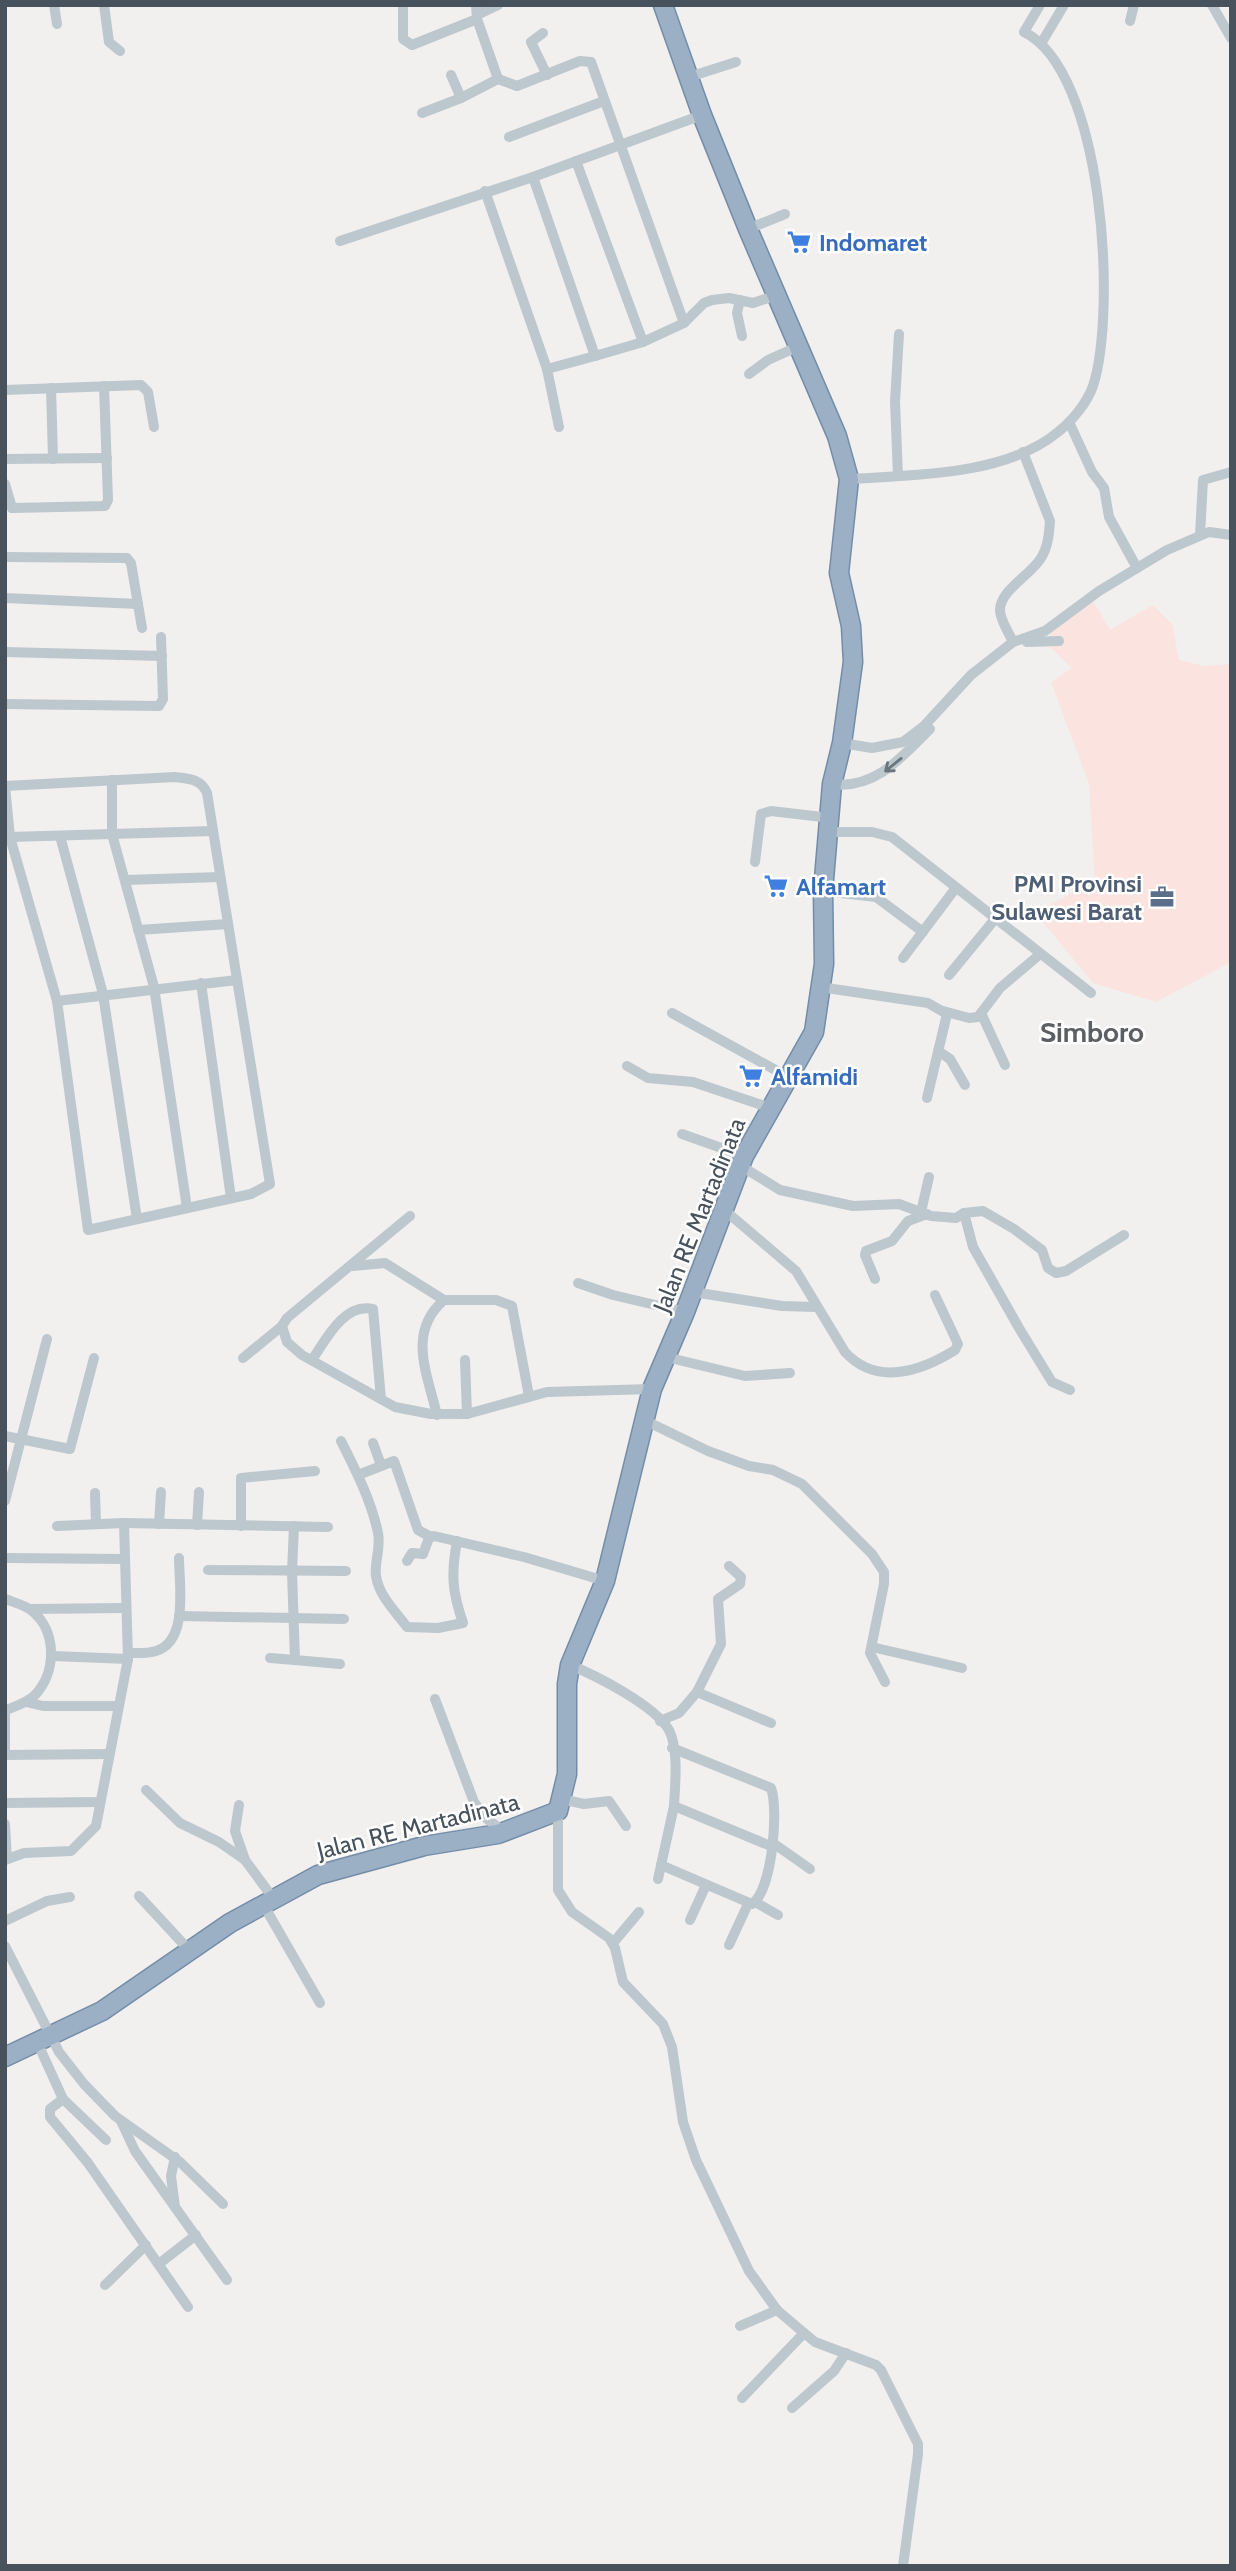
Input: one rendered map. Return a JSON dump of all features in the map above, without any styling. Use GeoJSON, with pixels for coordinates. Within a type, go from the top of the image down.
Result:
{"type":"FeatureCollection","features":[{"type":"Feature","properties":{"kind":"highway","name":"Jalan RE Martadinata"},"geometry":{"type":"LineString","coordinates":[[5,2057],[44,2041],[102,2011],[189,1950],[268,1900],[331,1871],[477,1835],[501,1833],[559,1805],[569,1743],[567,1684],[570,1665],[606,1581],[652,1389],[693,1292],[722,1208],[742,1161],[814,1032],[824,964],[823,891],[832,784],[842,743],[853,662],[851,626],[839,573],[849,479],[829,413],[748,229],[702,115],[663,5]]}},
{"type":"Feature","properties":{"kind":"street"},"geometry":{"type":"LineString","coordinates":[[54,5],[57,24]]}},
{"type":"Feature","properties":{"kind":"street"},"geometry":{"type":"LineString","coordinates":[[104,5],[109,42],[120,51]]}},
{"type":"Feature","properties":{"kind":"street"},"geometry":{"type":"LineString","coordinates":[[403,5],[403,39],[412,45],[498,5]]}},
{"type":"Feature","properties":{"kind":"street"},"geometry":{"type":"LineString","coordinates":[[1042,42],[1064,5]]}},
{"type":"Feature","properties":{"kind":"street"},"geometry":{"type":"LineString","coordinates":[[1130,21],[1134,5]]}},
{"type":"Feature","properties":{"kind":"street"},"geometry":{"type":"LineString","coordinates":[[1212,5],[1231,38]]}},
{"type":"Feature","properties":{"kind":"street"},"geometry":{"type":"LineString","coordinates":[[849,479],[965,470],[1023,452],[1056,434],[1069,422],[1087,397],[1095,373],[1102,332],[1100,194],[1078,107],[1042,42],[1024,32],[1037,6],[1056,19]]}},
{"type":"Feature","properties":{"kind":"street"},"geometry":{"type":"LineString","coordinates":[[476,13],[498,79]]}},
{"type":"Feature","properties":{"kind":"street"},"geometry":{"type":"LineString","coordinates":[[542,33],[531,42],[547,75]]}},
{"type":"Feature","properties":{"kind":"street"},"geometry":{"type":"LineString","coordinates":[[422,113],[461,98],[498,79],[517,86],[588,61],[684,323]]}},
{"type":"Feature","properties":{"kind":"street"},"geometry":{"type":"LineString","coordinates":[[689,77],[736,62]]}},
{"type":"Feature","properties":{"kind":"street"},"geometry":{"type":"LineString","coordinates":[[451,75],[461,98]]}},
{"type":"Feature","properties":{"kind":"street"},"geometry":{"type":"LineString","coordinates":[[509,137],[604,101]]}},
{"type":"Feature","properties":{"kind":"street"},"geometry":{"type":"LineString","coordinates":[[340,241],[533,177],[702,115]]}},
{"type":"Feature","properties":{"kind":"street"},"geometry":{"type":"LineString","coordinates":[[576,161],[643,342]]}},
{"type":"Feature","properties":{"kind":"street"},"geometry":{"type":"LineString","coordinates":[[533,177],[595,356]]}},
{"type":"Feature","properties":{"kind":"street"},"geometry":{"type":"LineString","coordinates":[[485,191],[547,369],[559,427]]}},
{"type":"Feature","properties":{"kind":"street"},"geometry":{"type":"LineString","coordinates":[[748,229],[785,215]]}},
{"type":"Feature","properties":{"kind":"street"},"geometry":{"type":"LineString","coordinates":[[547,369],[643,342],[684,323],[704,303],[729,298],[753,303],[777,295]]}},
{"type":"Feature","properties":{"kind":"street"},"geometry":{"type":"LineString","coordinates":[[740,300],[737,313],[742,336]]}},
{"type":"Feature","properties":{"kind":"street"},"geometry":{"type":"LineString","coordinates":[[898,476],[895,402],[899,334]]}},
{"type":"Feature","properties":{"kind":"street"},"geometry":{"type":"LineString","coordinates":[[749,374],[768,360],[799,346]]}},
{"type":"Feature","properties":{"kind":"street"},"geometry":{"type":"LineString","coordinates":[[5,484],[12,508],[103,507],[108,500],[104,386]]}},
{"type":"Feature","properties":{"kind":"street"},"geometry":{"type":"LineString","coordinates":[[5,390],[145,387],[153,427]]}},
{"type":"Feature","properties":{"kind":"street"},"geometry":{"type":"LineString","coordinates":[[51,388],[53,459]]}},
{"type":"Feature","properties":{"kind":"street"},"geometry":{"type":"LineString","coordinates":[[1069,422],[1091,472],[1104,488],[1109,517],[1137,568]]}},
{"type":"Feature","properties":{"kind":"street"},"geometry":{"type":"LineString","coordinates":[[1013,642],[1001,615],[1001,606],[1004,597],[1041,559],[1050,521],[1023,452]]}},
{"type":"Feature","properties":{"kind":"street"},"geometry":{"type":"LineString","coordinates":[[5,459],[107,458]]}},
{"type":"Feature","properties":{"kind":"street"},"geometry":{"type":"LineString","coordinates":[[1200,535],[1203,480],[1231,472]]}},
{"type":"Feature","properties":{"kind":"street"},"geometry":{"type":"LineString","coordinates":[[972,678],[1010,650],[1044,635],[1137,568],[1200,535],[1215,531],[1231,535]]}},
{"type":"Feature","properties":{"kind":"street"},"geometry":{"type":"LineString","coordinates":[[5,556],[127,558],[131,563],[142,628]]}},
{"type":"Feature","properties":{"kind":"street"},"geometry":{"type":"LineString","coordinates":[[5,598],[138,604]]}},
{"type":"Feature","properties":{"kind":"street"},"geometry":{"type":"LineString","coordinates":[[832,784],[854,785],[884,772],[972,678],[1013,642],[1044,635]]}},
{"type":"Feature","properties":{"kind":"street"},"geometry":{"type":"LineString","coordinates":[[5,704],[159,706],[163,699],[161,637]]}},
{"type":"Feature","properties":{"kind":"street"},"geometry":{"type":"LineString","coordinates":[[5,652],[162,656]]}},
{"type":"Feature","properties":{"kind":"street"},"geometry":{"type":"LineString","coordinates":[[842,743],[872,748],[913,741]]}},
{"type":"Feature","properties":{"kind":"street"},"geometry":{"type":"LineString","coordinates":[[175,777],[195,780],[203,784],[207,793],[270,1184],[251,1194],[88,1230],[57,1001],[10,837],[5,786],[112,780],[175,777]]}},
{"type":"Feature","properties":{"kind":"street"},"geometry":{"type":"LineString","coordinates":[[112,780],[112,834],[154,987],[187,1208]]}},
{"type":"Feature","properties":{"kind":"street"},"geometry":{"type":"LineString","coordinates":[[755,862],[759,817],[762,813],[771,811],[830,825],[887,834],[1091,993]]}},
{"type":"Feature","properties":{"kind":"street"},"geometry":{"type":"LineString","coordinates":[[10,837],[213,831]]}},
{"type":"Feature","properties":{"kind":"street"},"geometry":{"type":"LineString","coordinates":[[60,835],[103,994],[137,1219]]}},
{"type":"Feature","properties":{"kind":"street"},"geometry":{"type":"LineString","coordinates":[[125,880],[220,877]]}},
{"type":"Feature","properties":{"kind":"street"},"geometry":{"type":"LineString","coordinates":[[903,958],[955,889]]}},
{"type":"Feature","properties":{"kind":"street"},"geometry":{"type":"LineString","coordinates":[[823,891],[876,897],[923,932]]}},
{"type":"Feature","properties":{"kind":"street"},"geometry":{"type":"LineString","coordinates":[[949,975],[995,919]]}},
{"type":"Feature","properties":{"kind":"street"},"geometry":{"type":"LineString","coordinates":[[138,930],[228,924]]}},
{"type":"Feature","properties":{"kind":"street"},"geometry":{"type":"LineString","coordinates":[[820,987],[929,1003],[943,1011],[973,1018],[981,1013],[1000,988],[1039,955]]}},
{"type":"Feature","properties":{"kind":"street"},"geometry":{"type":"LineString","coordinates":[[57,1001],[154,987],[237,980]]}},
{"type":"Feature","properties":{"kind":"street"},"geometry":{"type":"LineString","coordinates":[[201,983],[231,1198]]}},
{"type":"Feature","properties":{"kind":"street"},"geometry":{"type":"LineString","coordinates":[[928,1098],[947,1014],[943,1011]]}},
{"type":"Feature","properties":{"kind":"street"},"geometry":{"type":"LineString","coordinates":[[672,1013],[790,1078]]}},
{"type":"Feature","properties":{"kind":"street"},"geometry":{"type":"LineString","coordinates":[[981,1013],[1005,1065]]}},
{"type":"Feature","properties":{"kind":"street"},"geometry":{"type":"LineString","coordinates":[[938,1051],[950,1059],[965,1086]]}},
{"type":"Feature","properties":{"kind":"street"},"geometry":{"type":"LineString","coordinates":[[627,1066],[648,1078],[693,1082],[771,1108]]}},
{"type":"Feature","properties":{"kind":"street"},"geometry":{"type":"LineString","coordinates":[[682,1133],[742,1161],[780,1190],[853,1206],[899,1203],[924,1213],[956,1218],[964,1213],[983,1211],[1042,1250],[1048,1268],[1056,1273],[1066,1271],[1124,1235]]}},
{"type":"Feature","properties":{"kind":"street"},"geometry":{"type":"LineString","coordinates":[[924,1213],[929,1177]]}},
{"type":"Feature","properties":{"kind":"street"},"geometry":{"type":"LineString","coordinates":[[722,1208],[796,1271],[806,1283],[816,1307],[855,1362],[889,1374],[914,1370],[944,1357],[958,1344],[935,1295]]}},
{"type":"Feature","properties":{"kind":"street"},"geometry":{"type":"LineString","coordinates":[[875,1279],[865,1255],[866,1251],[892,1241],[908,1221],[924,1213]]}},
{"type":"Feature","properties":{"kind":"street"},"geometry":{"type":"LineString","coordinates":[[964,1213],[973,1247],[1007,1308],[1052,1381],[1070,1390]]}},
{"type":"Feature","properties":{"kind":"street"},"geometry":{"type":"LineString","coordinates":[[243,1358],[410,1216]]}},
{"type":"Feature","properties":{"kind":"street"},"geometry":{"type":"LineString","coordinates":[[349,1266],[371,1262],[385,1263],[444,1300],[496,1300],[512,1306],[529,1396]]}},
{"type":"Feature","properties":{"kind":"street"},"geometry":{"type":"LineString","coordinates":[[578,1283],[613,1295],[685,1312]]}},
{"type":"Feature","properties":{"kind":"street"},"geometry":{"type":"LineString","coordinates":[[693,1292],[782,1306],[816,1307]]}},
{"type":"Feature","properties":{"kind":"street"},"geometry":{"type":"LineString","coordinates":[[438,1415],[421,1334],[432,1310],[444,1300]]}},
{"type":"Feature","properties":{"kind":"street"},"geometry":{"type":"LineString","coordinates":[[312,1360],[331,1331],[346,1316],[360,1309],[373,1309],[381,1399]]}},
{"type":"Feature","properties":{"kind":"street"},"geometry":{"type":"LineString","coordinates":[[282,1326],[287,1342],[312,1360],[409,1412],[467,1414],[529,1396],[585,1389],[652,1389]]}},
{"type":"Feature","properties":{"kind":"street"},"geometry":{"type":"LineString","coordinates":[[5,1501],[47,1339]]}},
{"type":"Feature","properties":{"kind":"street"},"geometry":{"type":"LineString","coordinates":[[666,1357],[745,1376],[790,1373]]}},
{"type":"Feature","properties":{"kind":"street"},"geometry":{"type":"LineString","coordinates":[[5,1436],[70,1449],[94,1358]]}},
{"type":"Feature","properties":{"kind":"street"},"geometry":{"type":"LineString","coordinates":[[465,1360],[467,1414]]}},
{"type":"Feature","properties":{"kind":"street"},"geometry":{"type":"LineString","coordinates":[[644,1420],[736,1462],[785,1474],[802,1484],[872,1554],[884,1572],[882,1603],[872,1647],[873,1662],[885,1682]]}},
{"type":"Feature","properties":{"kind":"street"},"geometry":{"type":"LineString","coordinates":[[341,1441],[358,1475],[378,1533],[380,1552],[376,1574],[383,1597],[407,1627],[438,1628],[463,1623],[455,1601],[451,1574],[457,1541]]}},
{"type":"Feature","properties":{"kind":"street"},"geometry":{"type":"LineString","coordinates":[[373,1443],[382,1465]]}},
{"type":"Feature","properties":{"kind":"street"},"geometry":{"type":"LineString","coordinates":[[358,1475],[394,1461],[418,1530],[430,1537],[457,1541],[606,1581]]}},
{"type":"Feature","properties":{"kind":"street"},"geometry":{"type":"LineString","coordinates":[[241,1526],[241,1478],[315,1471]]}},
{"type":"Feature","properties":{"kind":"street"},"geometry":{"type":"LineString","coordinates":[[159,1524],[161,1492]]}},
{"type":"Feature","properties":{"kind":"street"},"geometry":{"type":"LineString","coordinates":[[197,1525],[199,1492]]}},
{"type":"Feature","properties":{"kind":"street"},"geometry":{"type":"LineString","coordinates":[[95,1493],[96,1524]]}},
{"type":"Feature","properties":{"kind":"street"},"geometry":{"type":"LineString","coordinates":[[5,1824],[6,1860],[24,1853],[71,1851],[96,1826],[107,1754],[128,1656],[124,1524]]}},
{"type":"Feature","properties":{"kind":"street"},"geometry":{"type":"LineString","coordinates":[[57,1526],[159,1524],[328,1527]]}},
{"type":"Feature","properties":{"kind":"street"},"geometry":{"type":"LineString","coordinates":[[294,1526],[292,1572],[296,1617],[295,1660]]}},
{"type":"Feature","properties":{"kind":"street"},"geometry":{"type":"LineString","coordinates":[[407,1561],[412,1553],[423,1554],[430,1537]]}},
{"type":"Feature","properties":{"kind":"street"},"geometry":{"type":"LineString","coordinates":[[5,1558],[125,1559]]}},
{"type":"Feature","properties":{"kind":"street"},"geometry":{"type":"LineString","coordinates":[[53,1656],[128,1656],[162,1648],[173,1637],[179,1616],[179,1558]]}},
{"type":"Feature","properties":{"kind":"street"},"geometry":{"type":"LineString","coordinates":[[660,1721],[679,1713],[698,1692],[721,1644],[718,1599],[740,1584],[741,1577],[729,1566]]}},
{"type":"Feature","properties":{"kind":"street"},"geometry":{"type":"LineString","coordinates":[[208,1570],[346,1571]]}},
{"type":"Feature","properties":{"kind":"street"},"geometry":{"type":"LineString","coordinates":[[5,1599],[30,1609],[126,1608]]}},
{"type":"Feature","properties":{"kind":"street"},"geometry":{"type":"LineString","coordinates":[[30,1609],[47,1635],[53,1656],[38,1692],[26,1702],[6,1710],[5,1755],[107,1754]]}},
{"type":"Feature","properties":{"kind":"street"},"geometry":{"type":"LineString","coordinates":[[179,1616],[344,1619]]}},
{"type":"Feature","properties":{"kind":"street"},"geometry":{"type":"LineString","coordinates":[[872,1647],[962,1668]]}},
{"type":"Feature","properties":{"kind":"street"},"geometry":{"type":"LineString","coordinates":[[270,1658],[340,1664]]}},
{"type":"Feature","properties":{"kind":"street"},"geometry":{"type":"LineString","coordinates":[[570,1665],[629,1695],[668,1730],[672,1748],[674,1806],[658,1879]]}},
{"type":"Feature","properties":{"kind":"street"},"geometry":{"type":"LineString","coordinates":[[698,1692],[771,1723]]}},
{"type":"Feature","properties":{"kind":"street"},"geometry":{"type":"LineString","coordinates":[[435,1699],[474,1802],[501,1833]]}},
{"type":"Feature","properties":{"kind":"street"},"geometry":{"type":"LineString","coordinates":[[26,1702],[43,1706],[117,1706]]}},
{"type":"Feature","properties":{"kind":"street"},"geometry":{"type":"LineString","coordinates":[[672,1748],[771,1788],[773,1845],[762,1892],[752,1903],[729,1945]]}},
{"type":"Feature","properties":{"kind":"street"},"geometry":{"type":"LineString","coordinates":[[146,1790],[180,1824],[219,1842],[245,1860]]}},
{"type":"Feature","properties":{"kind":"street"},"geometry":{"type":"LineString","coordinates":[[626,1826],[608,1801],[559,1805],[558,1890],[572,1912],[603,1932],[613,1943],[621,1978],[663,2024],[669,2035],[683,2122],[696,2160],[743,2261],[777,2310],[804,2333],[833,2350],[846,2353],[881,2370],[918,2444],[916,2483],[905,2539],[903,2566]]}},
{"type":"Feature","properties":{"kind":"street"},"geometry":{"type":"LineString","coordinates":[[5,1803],[98,1802]]}},
{"type":"Feature","properties":{"kind":"street"},"geometry":{"type":"LineString","coordinates":[[239,1805],[235,1831],[245,1860],[320,2003]]}},
{"type":"Feature","properties":{"kind":"street"},"geometry":{"type":"LineString","coordinates":[[674,1806],[773,1845],[810,1869]]}},
{"type":"Feature","properties":{"kind":"street"},"geometry":{"type":"LineString","coordinates":[[661,1866],[778,1915]]}},
{"type":"Feature","properties":{"kind":"street"},"geometry":{"type":"LineString","coordinates":[[690,1920],[706,1885]]}},
{"type":"Feature","properties":{"kind":"street"},"geometry":{"type":"LineString","coordinates":[[139,1896],[189,1950]]}},
{"type":"Feature","properties":{"kind":"street"},"geometry":{"type":"LineString","coordinates":[[5,1921],[42,1903],[70,1897]]}},
{"type":"Feature","properties":{"kind":"street"},"geometry":{"type":"LineString","coordinates":[[613,1943],[639,1912]]}},
{"type":"Feature","properties":{"kind":"street"},"geometry":{"type":"LineString","coordinates":[[5,1946],[44,2041],[63,2099],[106,2140]]}},
{"type":"Feature","properties":{"kind":"street"},"geometry":{"type":"LineString","coordinates":[[44,2041],[121,2121],[175,2157],[223,2204]]}},
{"type":"Feature","properties":{"kind":"street"},"geometry":{"type":"LineString","coordinates":[[63,2099],[50,2109],[50,2117],[88,2163],[160,2263],[170,2284],[188,2308]]}},
{"type":"Feature","properties":{"kind":"street"},"geometry":{"type":"LineString","coordinates":[[121,2121],[127,2138],[227,2280]]}},
{"type":"Feature","properties":{"kind":"street"},"geometry":{"type":"LineString","coordinates":[[175,2157],[171,2176],[176,2209]]}},
{"type":"Feature","properties":{"kind":"street"},"geometry":{"type":"LineString","coordinates":[[160,2263],[196,2235]]}},
{"type":"Feature","properties":{"kind":"street"},"geometry":{"type":"LineString","coordinates":[[105,2285],[146,2245]]}},
{"type":"Feature","properties":{"kind":"street"},"geometry":{"type":"LineString","coordinates":[[740,2326],[777,2310]]}},
{"type":"Feature","properties":{"kind":"street"},"geometry":{"type":"LineString","coordinates":[[742,2398],[804,2333]]}},
{"type":"Feature","properties":{"kind":"street"},"geometry":{"type":"LineString","coordinates":[[792,2408],[834,2371],[846,2353]]}},
{"type":"Feature","properties":{"kind":"shaded area"},"geometry":{"type":"Polygon","coordinates":[[[1092,599],[1110,630],[1153,605],[1172,624],[1179,660],[1204,666],[1231,664],[1231,962],[1156,1002],[1093,983],[1035,912],[1095,882],[1089,784],[1051,682],[1072,668],[1047,644],[1053,628],[1092,599]]]}},
{"type":"Feature","properties":{"kind":"place","name":"Indomaret"},"geometry":{"type":"Point","coordinates":[799,242]}},
{"type":"Feature","properties":{"kind":"place","name":"Alfamart"},"geometry":{"type":"Point","coordinates":[776,886]}},
{"type":"Feature","properties":{"kind":"place","name":"PMI Provinsi Sulawesi Barat"},"geometry":{"type":"Point","coordinates":[1162,897]}},
{"type":"Feature","properties":{"kind":"place","name":"Alfamidi"},"geometry":{"type":"Point","coordinates":[751,1076]}},
{"type":"Feature","properties":{"kind":"district","name":"Simboro"},"geometry":{"type":"Point","coordinates":[1092,1032]}}]}
